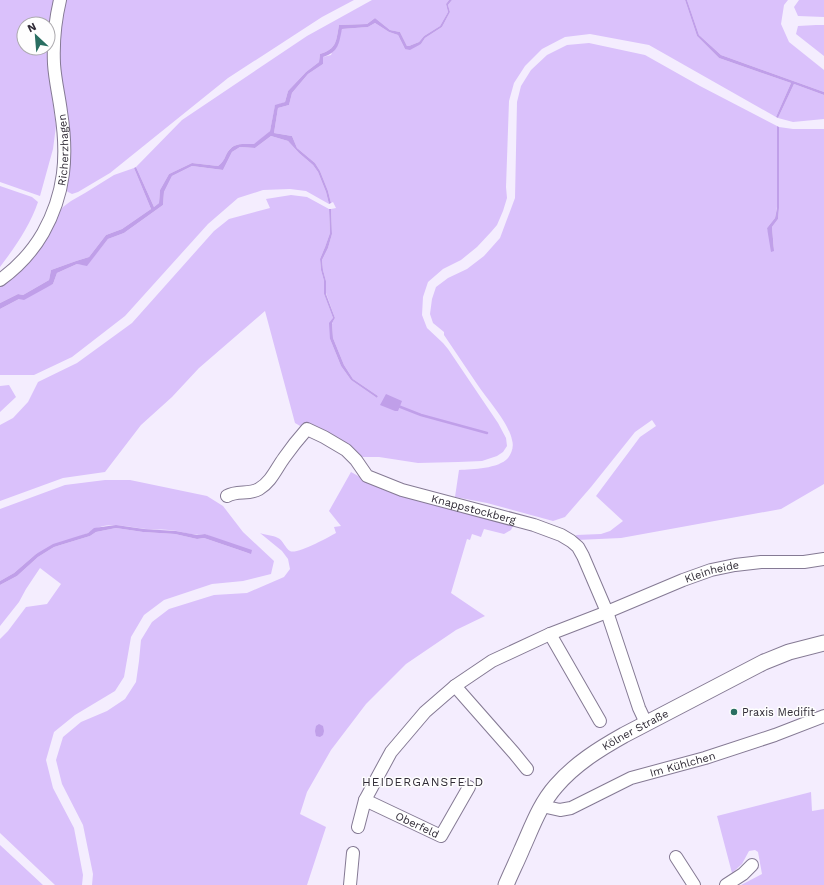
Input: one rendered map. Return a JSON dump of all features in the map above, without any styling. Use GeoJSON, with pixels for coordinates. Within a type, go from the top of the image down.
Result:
{"type":"FeatureCollection","features":[{"type":"Feature","properties":{"kind":"main road","name":"Kölner Straße"},"geometry":{"type":"LineString","coordinates":[[506,885],[542,806],[555,787],[575,767],[601,748],[646,723],[764,662],[789,652],[824,643]]}},
{"type":"Feature","properties":{"kind":"street","name":"Richerzhagen"},"geometry":{"type":"LineString","coordinates":[[0,280],[16,268],[37,243],[48,224],[61,186],[65,160],[65,143],[54,57],[55,31],[60,0]]}},
{"type":"Feature","properties":{"kind":"street","name":"Knappstockberg"},"geometry":{"type":"LineString","coordinates":[[227,496],[232,493],[249,492],[259,489],[268,482],[307,429],[346,450],[356,460],[366,476],[402,490],[534,525],[571,541],[578,547],[583,556],[607,612],[639,708],[646,723]]}},
{"type":"Feature","properties":{"kind":"street","name":"Kleinheide"},"geometry":{"type":"LineString","coordinates":[[358,827],[365,800],[391,752],[425,712],[456,686],[492,661],[550,634],[711,570],[761,562],[804,562],[824,559]]}},
{"type":"Feature","properties":{"kind":"street"},"geometry":{"type":"LineString","coordinates":[[550,634],[600,721]]}},
{"type":"Feature","properties":{"kind":"street"},"geometry":{"type":"LineString","coordinates":[[456,686],[527,769]]}},
{"type":"Feature","properties":{"kind":"street","name":"Im Kühlchen"},"geometry":{"type":"LineString","coordinates":[[542,806],[560,810],[571,808],[631,778],[705,758],[775,735],[824,716]]}},
{"type":"Feature","properties":{"kind":"street","name":"Oberfeld"},"geometry":{"type":"LineString","coordinates":[[365,800],[441,836],[469,787]]}},
{"type":"Feature","properties":{"kind":"street"},"geometry":{"type":"LineString","coordinates":[[352,884],[353,853]]}},
{"type":"Feature","properties":{"kind":"street"},"geometry":{"type":"LineString","coordinates":[[676,857],[694,885]]}},
{"type":"Feature","properties":{"kind":"street"},"geometry":{"type":"LineString","coordinates":[[726,885],[743,874],[752,865]]}},
{"type":"Feature","properties":{"kind":"shaded area"},"geometry":{"type":"Polygon","coordinates":[[[0,0],[54,0],[52,16],[16,16],[16,56],[49,56],[49,76],[56,126],[53,149],[40,196],[0,182],[0,0]]]}},
{"type":"Feature","properties":{"kind":"shaded area"},"geometry":{"type":"Polygon","coordinates":[[[65,0],[354,0],[322,17],[228,78],[110,173],[72,194],[65,189],[59,61],[65,0]]]}},
{"type":"Feature","properties":{"kind":"shaded area"},"geometry":{"type":"Polygon","coordinates":[[[372,0],[449,0],[446,4],[448,12],[440,26],[424,36],[419,42],[409,46],[407,46],[400,32],[390,30],[375,18],[367,24],[339,25],[333,47],[330,50],[320,54],[319,62],[306,72],[288,91],[285,102],[275,106],[270,131],[254,145],[241,144],[231,148],[218,166],[192,163],[169,174],[160,190],[159,203],[154,207],[136,167],[182,120],[307,36],[372,0]]]}},
{"type":"Feature","properties":{"kind":"shaded area"},"geometry":{"type":"Polygon","coordinates":[[[449,0],[452,0],[448,5],[450,12],[442,27],[425,38],[421,44],[410,50],[405,49],[398,35],[389,32],[375,23],[368,27],[342,29],[339,43],[335,50],[323,57],[323,64],[308,74],[292,93],[289,105],[278,108],[274,133],[292,136],[297,148],[315,163],[328,191],[331,203],[329,204],[318,172],[313,165],[288,141],[271,136],[255,148],[240,147],[232,152],[223,170],[192,166],[172,176],[164,192],[163,205],[124,233],[108,239],[87,266],[77,264],[57,273],[53,284],[24,300],[19,299],[0,309],[0,303],[18,294],[23,295],[49,280],[51,270],[89,257],[106,235],[122,229],[151,209],[134,168],[136,167],[154,207],[159,203],[160,190],[169,174],[192,163],[218,166],[231,148],[237,145],[254,144],[270,131],[275,105],[285,102],[288,91],[306,72],[319,62],[320,54],[330,50],[333,47],[339,25],[367,24],[375,18],[390,30],[400,32],[407,46],[409,46],[419,42],[424,36],[440,26],[448,12],[446,4],[449,0]]]}},
{"type":"Feature","properties":{"kind":"shaded area"},"geometry":{"type":"Polygon","coordinates":[[[452,0],[685,0],[697,36],[719,58],[791,83],[776,117],[649,45],[590,34],[565,37],[542,49],[525,66],[514,83],[509,101],[506,187],[507,198],[497,225],[477,247],[461,260],[443,269],[428,282],[423,297],[422,315],[427,328],[448,349],[498,423],[506,438],[507,446],[503,452],[497,456],[482,461],[418,463],[379,457],[359,457],[336,437],[304,424],[302,427],[295,423],[265,311],[199,368],[172,397],[141,425],[105,472],[63,478],[0,501],[0,425],[13,418],[28,402],[38,382],[77,363],[132,323],[214,231],[229,219],[270,208],[266,199],[291,195],[307,197],[329,209],[330,233],[320,259],[324,281],[324,294],[333,318],[332,322],[335,318],[326,293],[326,281],[322,260],[328,248],[332,234],[331,209],[336,208],[333,202],[331,203],[320,171],[315,163],[297,148],[292,136],[274,133],[278,108],[289,105],[292,93],[308,74],[323,64],[323,57],[331,55],[342,29],[368,27],[375,23],[389,32],[398,35],[405,49],[421,44],[425,38],[442,27],[450,12],[448,5],[452,0]],[[332,324],[330,339],[341,366],[351,380],[377,398],[378,396],[353,379],[344,365],[333,338],[332,324]]]}},
{"type":"Feature","properties":{"kind":"shaded area"},"geometry":{"type":"Polygon","coordinates":[[[685,0],[687,0],[699,35],[721,55],[824,92],[824,95],[794,84],[778,118],[776,117],[791,83],[719,58],[697,36],[685,0]]]}},
{"type":"Feature","properties":{"kind":"shaded area"},"geometry":{"type":"Polygon","coordinates":[[[687,0],[788,0],[784,5],[781,24],[789,42],[824,70],[824,92],[721,55],[699,35],[687,0]]]}},
{"type":"Feature","properties":{"kind":"shaded area"},"geometry":{"type":"Polygon","coordinates":[[[799,0],[824,0],[824,17],[798,16],[794,7],[799,0]]]}},
{"type":"Feature","properties":{"kind":"shaded area"},"geometry":{"type":"Polygon","coordinates":[[[824,25],[824,56],[796,34],[798,26],[824,25]]]}},
{"type":"Feature","properties":{"kind":"shaded area"},"geometry":{"type":"Polygon","coordinates":[[[589,43],[645,55],[700,86],[777,126],[777,207],[775,218],[767,228],[774,250],[772,227],[778,219],[779,208],[779,127],[793,129],[824,129],[824,484],[781,509],[621,538],[577,540],[576,535],[601,534],[610,531],[623,521],[596,496],[640,437],[656,426],[652,420],[635,432],[565,517],[553,521],[487,503],[455,497],[459,470],[485,468],[504,462],[511,454],[513,442],[507,426],[444,335],[444,332],[433,323],[430,314],[432,299],[436,287],[448,278],[467,269],[484,256],[500,238],[515,198],[517,102],[521,86],[531,70],[547,55],[567,45],[589,43]]]}},
{"type":"Feature","properties":{"kind":"shaded area"},"geometry":{"type":"Polygon","coordinates":[[[794,84],[824,95],[824,119],[793,122],[778,118],[794,84]]]}},
{"type":"Feature","properties":{"kind":"shaded area"},"geometry":{"type":"Polygon","coordinates":[[[777,126],[779,127],[779,208],[778,219],[772,227],[774,251],[771,252],[767,228],[775,218],[777,208],[777,126]]]}},
{"type":"Feature","properties":{"kind":"shaded area"},"geometry":{"type":"Polygon","coordinates":[[[271,136],[288,141],[313,165],[318,172],[329,204],[306,191],[290,189],[263,190],[238,198],[208,224],[125,316],[72,357],[34,375],[0,375],[0,309],[53,284],[57,273],[77,264],[87,265],[108,239],[124,233],[163,205],[164,192],[172,176],[192,166],[223,170],[232,152],[240,147],[255,148],[271,136]]]}},
{"type":"Feature","properties":{"kind":"shaded area"},"geometry":{"type":"Polygon","coordinates":[[[134,168],[151,209],[122,229],[106,235],[89,257],[51,270],[49,280],[23,295],[18,294],[0,303],[0,287],[9,281],[63,207],[114,175],[134,168]]]}},
{"type":"Feature","properties":{"kind":"shaded area"},"geometry":{"type":"Polygon","coordinates":[[[0,186],[32,197],[38,202],[35,211],[17,244],[0,267],[0,186]]]}},
{"type":"Feature","properties":{"kind":"shaded area"},"geometry":{"type":"Polygon","coordinates":[[[329,209],[331,209],[332,234],[328,248],[322,260],[326,281],[326,294],[335,318],[332,323],[333,338],[344,365],[353,379],[378,396],[377,398],[351,380],[341,366],[330,339],[329,323],[333,318],[324,294],[324,281],[320,259],[330,233],[329,209]]]}},
{"type":"Feature","properties":{"kind":"shaded area"},"geometry":{"type":"Polygon","coordinates":[[[9,385],[16,397],[0,412],[0,386],[9,385]]]}},
{"type":"Feature","properties":{"kind":"shaded area"},"geometry":{"type":"Polygon","coordinates":[[[386,394],[402,401],[398,411],[380,405],[386,394]]]}},
{"type":"Feature","properties":{"kind":"shaded area"},"geometry":{"type":"Polygon","coordinates":[[[351,472],[384,490],[514,524],[511,530],[504,534],[484,529],[481,537],[472,534],[470,540],[467,539],[451,593],[485,616],[456,630],[406,664],[366,704],[331,750],[307,792],[300,814],[326,827],[307,885],[92,885],[93,874],[83,825],[62,784],[56,760],[63,737],[81,722],[107,711],[125,699],[136,682],[141,640],[152,622],[169,609],[214,595],[247,593],[284,577],[290,569],[288,559],[282,551],[260,533],[278,538],[288,550],[293,552],[313,545],[336,533],[334,527],[341,526],[329,511],[351,472]]]}},
{"type":"Feature","properties":{"kind":"shaded area"},"geometry":{"type":"Polygon","coordinates":[[[105,480],[130,480],[207,496],[223,506],[243,532],[274,561],[271,574],[243,581],[212,584],[164,600],[144,615],[131,637],[124,677],[115,691],[75,715],[54,732],[46,760],[53,788],[74,828],[83,875],[82,885],[55,885],[0,833],[0,639],[26,607],[47,604],[61,584],[40,568],[19,602],[0,626],[0,585],[17,576],[38,557],[54,547],[90,536],[96,532],[116,528],[143,532],[175,534],[197,539],[204,538],[251,554],[205,534],[201,535],[173,530],[109,525],[95,529],[36,554],[14,573],[0,581],[0,509],[65,485],[105,480]]]}},
{"type":"Feature","properties":{"kind":"shaded area"},"geometry":{"type":"Polygon","coordinates":[[[116,525],[176,531],[197,535],[205,534],[252,550],[251,554],[204,538],[197,539],[175,534],[143,532],[116,528],[96,532],[90,536],[54,547],[38,557],[17,576],[0,585],[0,581],[14,573],[36,554],[53,544],[88,533],[94,528],[116,525]]]}},
{"type":"Feature","properties":{"kind":"shaded area"},"geometry":{"type":"Polygon","coordinates":[[[319,724],[323,726],[324,731],[323,735],[320,737],[316,736],[315,731],[316,726],[319,724]]]}},
{"type":"Feature","properties":{"kind":"shaded area"},"geometry":{"type":"Polygon","coordinates":[[[811,792],[812,811],[824,809],[824,885],[741,885],[762,874],[758,852],[755,850],[749,851],[742,864],[732,873],[717,816],[811,792]]]}},
{"type":"Feature","properties":{"kind":"shaded area"},"geometry":{"type":"Polygon","coordinates":[[[0,845],[43,885],[0,885],[0,845]]]}},
{"type":"Feature","properties":{"kind":"waterway"},"geometry":{"type":"LineString","coordinates":[[398,406],[421,415],[487,433]]}},
{"type":"Feature","properties":{"kind":"place","name":"Praxis Medifit"},"geometry":{"type":"Point","coordinates":[734,712]}},
{"type":"Feature","properties":{"kind":"district","name":"HEIDERGANSFELD"},"geometry":{"type":"Point","coordinates":[423,782]}}]}
